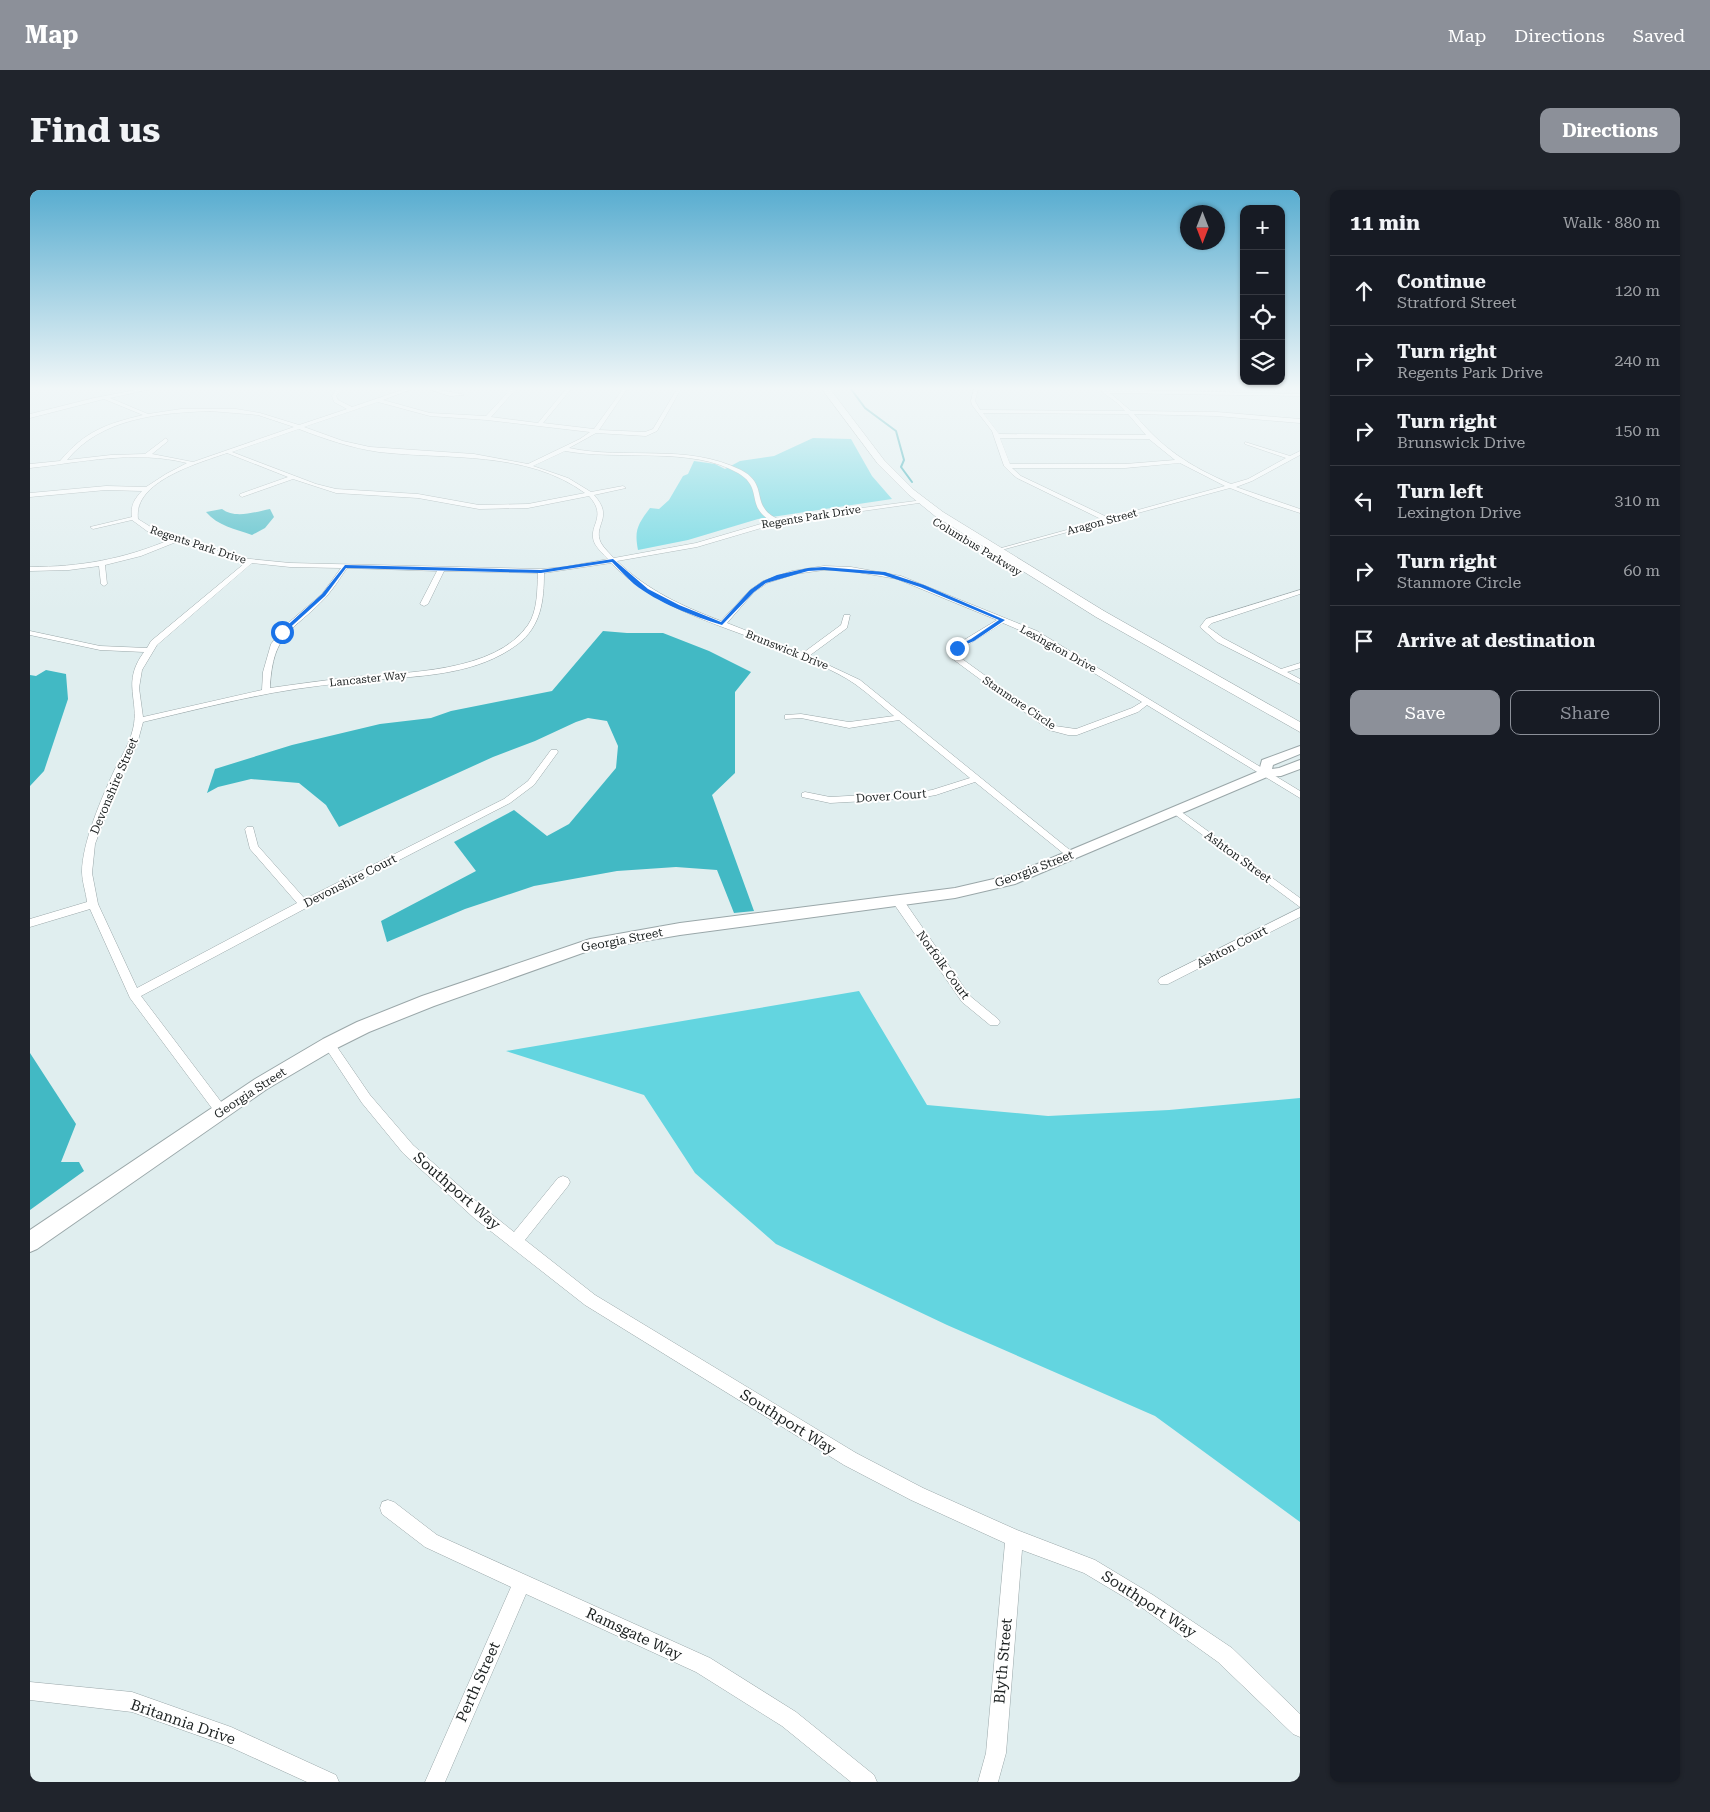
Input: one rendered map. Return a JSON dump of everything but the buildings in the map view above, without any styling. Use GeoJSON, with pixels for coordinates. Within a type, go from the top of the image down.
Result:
{"type":"FeatureCollection","features":[{"type":"Feature","properties":{"kind":"main road","name":"Columbus Parkway"},"geometry":{"type":"LineString","coordinates":[[874,463],[880,473],[915,501],[958,528],[990,552],[1300,728]]}},
{"type":"Feature","properties":{"kind":"street"},"geometry":{"type":"LineString","coordinates":[[30,466],[52,463]]}},
{"type":"Feature","properties":{"kind":"street"},"geometry":{"type":"LineString","coordinates":[[94,527],[134,518],[133,508],[147,489],[165,476],[191,463]]}},
{"type":"Feature","properties":{"kind":"street"},"geometry":{"type":"LineString","coordinates":[[258,463],[314,486],[342,492],[418,496],[479,507],[528,506],[622,488]]}},
{"type":"Feature","properties":{"kind":"street"},"geometry":{"type":"LineString","coordinates":[[513,463],[529,466],[570,481],[591,495]]}},
{"type":"Feature","properties":{"kind":"street"},"geometry":{"type":"LineString","coordinates":[[529,466],[535,463]]}},
{"type":"Feature","properties":{"kind":"street"},"geometry":{"type":"LineString","coordinates":[[723,463],[736,469],[751,480],[756,486],[758,504],[770,519]]}},
{"type":"Feature","properties":{"kind":"street"},"geometry":{"type":"LineString","coordinates":[[731,463],[758,480],[762,486],[765,504],[777,519]]}},
{"type":"Feature","properties":{"kind":"street"},"geometry":{"type":"LineString","coordinates":[[1007,466],[1125,466],[1155,463]]}},
{"type":"Feature","properties":{"kind":"street"},"geometry":{"type":"LineString","coordinates":[[1185,463],[1232,486],[1300,511]]}},
{"type":"Feature","properties":{"kind":"street","name":"Aragon Street"},"geometry":{"type":"LineString","coordinates":[[990,552],[1232,486],[1250,480],[1280,463]]}},
{"type":"Feature","properties":{"kind":"street"},"geometry":{"type":"LineString","coordinates":[[1007,466],[1019,477],[1108,520]]}},
{"type":"Feature","properties":{"kind":"street"},"geometry":{"type":"LineString","coordinates":[[242,495],[293,477]]}},
{"type":"Feature","properties":{"kind":"street"},"geometry":{"type":"LineString","coordinates":[[30,496],[106,488],[147,489]]}},
{"type":"Feature","properties":{"kind":"street","name":"Brunswick Drive"},"geometry":{"type":"LineString","coordinates":[[591,495],[600,506],[602,512],[596,536],[598,544],[635,582],[677,606],[804,656],[857,682],[975,779],[1072,855]]}},
{"type":"Feature","properties":{"kind":"street","name":"Regents Park Drive"},"geometry":{"type":"LineString","coordinates":[[613,560],[694,542],[770,519],[915,501]]}},
{"type":"Feature","properties":{"kind":"street","name":"Regents Park Drive"},"geometry":{"type":"LineString","coordinates":[[134,518],[148,530],[250,562],[541,571],[697,545],[777,519]]}},
{"type":"Feature","properties":{"kind":"street"},"geometry":{"type":"LineString","coordinates":[[30,569],[67,569],[102,565],[132,558],[175,540]]}},
{"type":"Feature","properties":{"kind":"street","name":"Devonshire Street"},"geometry":{"type":"LineString","coordinates":[[221,1111],[134,995],[93,904],[87,873],[90,844],[119,770],[132,748],[139,720],[136,679],[140,664],[148,650],[250,562]]}},
{"type":"Feature","properties":{"kind":"street"},"geometry":{"type":"LineString","coordinates":[[102,565],[104,584]]}},
{"type":"Feature","properties":{"kind":"street"},"geometry":{"type":"LineString","coordinates":[[266,692],[267,662],[274,643],[289,624],[323,595],[345,566]]}},
{"type":"Feature","properties":{"kind":"street","name":"Lexington Drive"},"geometry":{"type":"LineString","coordinates":[[722,624],[745,597],[765,582],[794,572],[824,568],[869,571],[899,577],[1034,633],[1300,795]]}},
{"type":"Feature","properties":{"kind":"street"},"geometry":{"type":"LineString","coordinates":[[424,604],[441,569]]}},
{"type":"Feature","properties":{"kind":"street","name":"Lancaster Way"},"geometry":{"type":"LineString","coordinates":[[139,720],[266,692],[453,669],[488,657],[516,642],[533,624],[539,607],[541,571]]}},
{"type":"Feature","properties":{"kind":"street"},"geometry":{"type":"LineString","coordinates":[[1300,592],[1209,621],[1204,627],[1220,640],[1300,682]]}},
{"type":"Feature","properties":{"kind":"street"},"geometry":{"type":"LineString","coordinates":[[804,656],[844,626],[847,617]]}},
{"type":"Feature","properties":{"kind":"street","name":"Stanmore Circle"},"geometry":{"type":"LineString","coordinates":[[1002,620],[957,648],[954,652],[954,657],[1052,728],[1077,732],[1136,710],[1147,702]]}},
{"type":"Feature","properties":{"kind":"street"},"geometry":{"type":"LineString","coordinates":[[30,633],[100,648],[148,650]]}},
{"type":"Feature","properties":{"kind":"street"},"geometry":{"type":"LineString","coordinates":[[1281,672],[1300,665]]}},
{"type":"Feature","properties":{"kind":"street"},"geometry":{"type":"LineString","coordinates":[[788,717],[801,716],[850,725],[902,718]]}},
{"type":"Feature","properties":{"kind":"street","name":"Georgia Street"},"geometry":{"type":"LineString","coordinates":[[1265,773],[1267,763],[1300,750]]}},
{"type":"Feature","properties":{"kind":"street","name":"Devonshire Court"},"geometry":{"type":"LineString","coordinates":[[134,995],[304,904],[508,801],[531,783],[554,752]]}},
{"type":"Feature","properties":{"kind":"street","name":"Georgia Street"},"geometry":{"type":"LineString","coordinates":[[30,1242],[150,1162],[221,1111],[330,1044],[363,1027],[428,1002],[590,945],[680,929],[898,901],[987,887],[1015,880],[1265,773],[1281,772],[1300,764]]}},
{"type":"Feature","properties":{"kind":"street","name":"Dover Court"},"geometry":{"type":"LineString","coordinates":[[805,796],[830,800],[919,796],[975,779]]}},
{"type":"Feature","properties":{"kind":"street","name":"Ashton Street"},"geometry":{"type":"LineString","coordinates":[[1176,811],[1300,902]]}},
{"type":"Feature","properties":{"kind":"street"},"geometry":{"type":"LineString","coordinates":[[250,829],[253,847],[304,904]]}},
{"type":"Feature","properties":{"kind":"street","name":"Norfolk Court"},"geometry":{"type":"LineString","coordinates":[[898,901],[966,999],[994,1022]]}},
{"type":"Feature","properties":{"kind":"street"},"geometry":{"type":"LineString","coordinates":[[30,924],[93,904]]}},
{"type":"Feature","properties":{"kind":"street","name":"Ashton Court"},"geometry":{"type":"LineString","coordinates":[[1164,981],[1300,912]]}},
{"type":"Feature","properties":{"kind":"street","name":"Southport Way"},"geometry":{"type":"LineString","coordinates":[[330,1044],[366,1099],[408,1149],[479,1213],[590,1300],[850,1460],[917,1494],[1014,1538],[1089,1566],[1147,1601],[1226,1655],[1300,1727]]}},
{"type":"Feature","properties":{"kind":"street"},"geometry":{"type":"LineString","coordinates":[[515,1242],[563,1182]]}},
{"type":"Feature","properties":{"kind":"street","name":"Ramsgate Way"},"geometry":{"type":"LineString","coordinates":[[388,1508],[431,1540],[703,1665],[789,1719],[867,1782]]}},
{"type":"Feature","properties":{"kind":"street","name":"Blyth Street"},"geometry":{"type":"LineString","coordinates":[[988,1782],[996,1753],[1014,1538]]}},
{"type":"Feature","properties":{"kind":"street","name":"Perth Street"},"geometry":{"type":"LineString","coordinates":[[435,1782],[522,1583]]}},
{"type":"Feature","properties":{"kind":"street","name":"Britannia Drive"},"geometry":{"type":"LineString","coordinates":[[30,1691],[42,1690],[132,1702],[231,1737],[329,1782]]}},
{"type":"Feature","properties":{"kind":"shaded area"},"geometry":{"type":"Polygon","coordinates":[[[693,463],[715,464],[725,469],[736,463],[865,463],[872,476],[892,499],[758,519],[688,540],[638,550],[636,537],[642,518],[650,508],[659,509],[669,500],[683,476],[688,474],[693,463]]]}},
{"type":"Feature","properties":{"kind":"shaded area"},"geometry":{"type":"Polygon","coordinates":[[[222,509],[233,514],[239,514],[270,509],[274,517],[265,528],[252,535],[221,524],[206,512],[222,509]]]}},
{"type":"Feature","properties":{"kind":"shaded area"},"geometry":{"type":"Polygon","coordinates":[[[603,631],[663,633],[709,651],[751,672],[735,692],[735,773],[712,795],[754,911],[734,913],[717,870],[676,867],[617,871],[534,886],[465,909],[387,942],[381,921],[476,871],[454,842],[514,810],[547,836],[569,824],[616,768],[618,746],[607,721],[588,718],[576,722],[535,741],[493,757],[339,827],[326,805],[299,783],[251,779],[218,787],[207,793],[215,769],[292,745],[380,724],[431,718],[451,711],[552,691],[603,631]]]}},
{"type":"Feature","properties":{"kind":"shaded area"},"geometry":{"type":"Polygon","coordinates":[[[46,670],[66,674],[68,699],[44,771],[30,786],[30,675],[36,676],[46,670]]]}},
{"type":"Feature","properties":{"kind":"shaded area"},"geometry":{"type":"Polygon","coordinates":[[[859,991],[927,1105],[1048,1116],[1169,1110],[1300,1098],[1300,1522],[1155,1416],[947,1325],[776,1244],[695,1173],[644,1095],[506,1051],[859,991]]]}},
{"type":"Feature","properties":{"kind":"shaded area"},"geometry":{"type":"Polygon","coordinates":[[[30,1053],[76,1124],[61,1162],[79,1162],[84,1171],[30,1210],[30,1053]]]}},
{"type":"Feature","properties":{"kind":"waterway"},"geometry":{"type":"LineString","coordinates":[[903,463],[901,467],[912,482]]}},
{"type":"Feature","properties":{"kind":"route"},"geometry":{"type":"LineString","coordinates":[[282,632],[323,595],[345,566],[541,571],[565,569],[613,560],[646,590],[677,606],[722,624],[752,591],[765,582],[794,572],[824,568],[851,569],[899,577],[1002,620],[957,648]]}}]}
